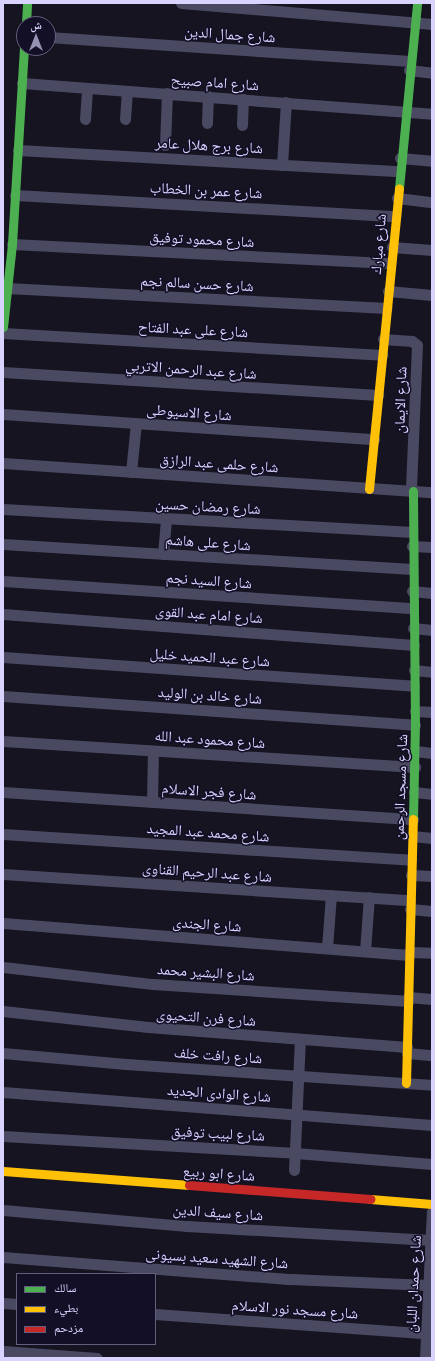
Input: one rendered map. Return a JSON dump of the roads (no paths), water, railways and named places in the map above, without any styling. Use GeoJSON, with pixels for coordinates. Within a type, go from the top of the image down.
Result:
{"type":"FeatureCollection","features":[{"type":"Feature","properties":{"kind":"street"},"geometry":{"type":"LineString","coordinates":[[26,16],[27,3]]}},
{"type":"Feature","properties":{"kind":"street"},"geometry":{"type":"LineString","coordinates":[[181,3],[432,24]]}},
{"type":"Feature","properties":{"kind":"street","name":"شارع مبارك"},"geometry":{"type":"LineString","coordinates":[[369,489],[409,66],[417,3]]}},
{"type":"Feature","properties":{"kind":"street","name":"شارع جمال الدين"},"geometry":{"type":"LineString","coordinates":[[56,38],[409,66],[432,73]]}},
{"type":"Feature","properties":{"kind":"street"},"geometry":{"type":"LineString","coordinates":[[3,328],[12,244],[24,56]]}},
{"type":"Feature","properties":{"kind":"street","name":"شارع امام صبيح"},"geometry":{"type":"LineString","coordinates":[[22,83],[243,98],[432,114]]}},
{"type":"Feature","properties":{"kind":"street"},"geometry":{"type":"LineString","coordinates":[[85,119],[87,88]]}},
{"type":"Feature","properties":{"kind":"street"},"geometry":{"type":"LineString","coordinates":[[125,119],[127,91]]}},
{"type":"Feature","properties":{"kind":"street"},"geometry":{"type":"LineString","coordinates":[[165,145],[167,93]]}},
{"type":"Feature","properties":{"kind":"street"},"geometry":{"type":"LineString","coordinates":[[207,123],[208,96]]}},
{"type":"Feature","properties":{"kind":"street"},"geometry":{"type":"LineString","coordinates":[[242,125],[243,98]]}},
{"type":"Feature","properties":{"kind":"street"},"geometry":{"type":"LineString","coordinates":[[282,165],[286,102]]}},
{"type":"Feature","properties":{"kind":"street","name":"شارع برج هلال عامر"},"geometry":{"type":"LineString","coordinates":[[18,150],[399,171]]}},
{"type":"Feature","properties":{"kind":"street"},"geometry":{"type":"LineString","coordinates":[[400,158],[432,161]]}},
{"type":"Feature","properties":{"kind":"street","name":"شارع عمر بن الخطاب"},"geometry":{"type":"LineString","coordinates":[[15,195],[395,216]]}},
{"type":"Feature","properties":{"kind":"street"},"geometry":{"type":"LineString","coordinates":[[397,198],[432,202]]}},
{"type":"Feature","properties":{"kind":"street","name":"شارع محمود توفيق"},"geometry":{"type":"LineString","coordinates":[[12,244],[390,263]]}},
{"type":"Feature","properties":{"kind":"street"},"geometry":{"type":"LineString","coordinates":[[392,247],[432,250]]}},
{"type":"Feature","properties":{"kind":"street","name":"شارع حسن سالم نجم"},"geometry":{"type":"LineString","coordinates":[[7,288],[386,308]]}},
{"type":"Feature","properties":{"kind":"street"},"geometry":{"type":"LineString","coordinates":[[388,291],[432,295]]}},
{"type":"Feature","properties":{"kind":"street","name":"شارع على عبد الفتاح"},"geometry":{"type":"LineString","coordinates":[[3,333],[382,355]]}},
{"type":"Feature","properties":{"kind":"street","name":"شارع الايمان"},"geometry":{"type":"LineString","coordinates":[[383,339],[412,341],[416,345],[412,491]]}},
{"type":"Feature","properties":{"kind":"street","name":"شارع عبد الرحمن الاتربي"},"geometry":{"type":"LineString","coordinates":[[3,372],[378,395]]}},
{"type":"Feature","properties":{"kind":"street","name":"شارع الاسيوطى"},"geometry":{"type":"LineString","coordinates":[[3,414],[374,439]]}},
{"type":"Feature","properties":{"kind":"street"},"geometry":{"type":"LineString","coordinates":[[131,472],[136,423]]}},
{"type":"Feature","properties":{"kind":"street","name":"شارع حلمى عبد الرازق"},"geometry":{"type":"LineString","coordinates":[[3,463],[369,489],[432,492]]}},
{"type":"Feature","properties":{"kind":"street","name":"شارع مسجد الرحمن"},"geometry":{"type":"LineString","coordinates":[[406,1083],[415,767],[412,491]]}},
{"type":"Feature","properties":{"kind":"street","name":"شارع رمضان حسين"},"geometry":{"type":"LineString","coordinates":[[3,509],[412,532]]}},
{"type":"Feature","properties":{"kind":"street"},"geometry":{"type":"LineString","coordinates":[[163,554],[166,518]]}},
{"type":"Feature","properties":{"kind":"street","name":"شارع على هاشم"},"geometry":{"type":"LineString","coordinates":[[3,544],[412,569]]}},
{"type":"Feature","properties":{"kind":"street"},"geometry":{"type":"LineString","coordinates":[[412,546],[432,547]]}},
{"type":"Feature","properties":{"kind":"street","name":"شارع السيد نجم"},"geometry":{"type":"LineString","coordinates":[[3,581],[413,608]]}},
{"type":"Feature","properties":{"kind":"street"},"geometry":{"type":"LineString","coordinates":[[412,591],[432,593]]}},
{"type":"Feature","properties":{"kind":"street","name":"شارع امام عبد القوى"},"geometry":{"type":"LineString","coordinates":[[3,614],[414,645]]}},
{"type":"Feature","properties":{"kind":"street"},"geometry":{"type":"LineString","coordinates":[[413,628],[432,630]]}},
{"type":"Feature","properties":{"kind":"street","name":"شارع عبد الحميد خليل"},"geometry":{"type":"LineString","coordinates":[[3,657],[414,686]]}},
{"type":"Feature","properties":{"kind":"street"},"geometry":{"type":"LineString","coordinates":[[414,670],[432,672]]}},
{"type":"Feature","properties":{"kind":"street","name":"شارع خالد بن الوليد"},"geometry":{"type":"LineString","coordinates":[[3,696],[415,725]]}},
{"type":"Feature","properties":{"kind":"street"},"geometry":{"type":"LineString","coordinates":[[415,711],[432,712]]}},
{"type":"Feature","properties":{"kind":"street","name":"شارع محمود عبد الله"},"geometry":{"type":"LineString","coordinates":[[3,742],[415,767]]}},
{"type":"Feature","properties":{"kind":"street"},"geometry":{"type":"LineString","coordinates":[[152,802],[154,751]]}},
{"type":"Feature","properties":{"kind":"street"},"geometry":{"type":"LineString","coordinates":[[415,751],[432,753]]}},
{"type":"Feature","properties":{"kind":"street","name":"شارع فجر الاسلام"},"geometry":{"type":"LineString","coordinates":[[3,792],[413,819]]}},
{"type":"Feature","properties":{"kind":"street"},"geometry":{"type":"LineString","coordinates":[[414,792],[432,794]]}},
{"type":"Feature","properties":{"kind":"street","name":"شارع محمد عبد المجيد"},"geometry":{"type":"LineString","coordinates":[[3,834],[412,860]]}},
{"type":"Feature","properties":{"kind":"street"},"geometry":{"type":"LineString","coordinates":[[412,836],[432,838]]}},
{"type":"Feature","properties":{"kind":"street","name":"شارع عبد الرحيم القناوى"},"geometry":{"type":"LineString","coordinates":[[3,874],[369,897],[432,911]]}},
{"type":"Feature","properties":{"kind":"street"},"geometry":{"type":"LineString","coordinates":[[411,875],[432,876]]}},
{"type":"Feature","properties":{"kind":"street"},"geometry":{"type":"LineString","coordinates":[[327,948],[331,895]]}},
{"type":"Feature","properties":{"kind":"street"},"geometry":{"type":"LineString","coordinates":[[365,951],[369,897]]}},
{"type":"Feature","properties":{"kind":"street","name":"شارع الجندى"},"geometry":{"type":"LineString","coordinates":[[3,923],[365,951],[432,953]]}},
{"type":"Feature","properties":{"kind":"street","name":"شارع البشير محمد"},"geometry":{"type":"LineString","coordinates":[[3,967],[153,984],[408,999],[432,999]]}},
{"type":"Feature","properties":{"kind":"street","name":"شارع فرن التحيوى"},"geometry":{"type":"LineString","coordinates":[[3,1011],[148,1027],[300,1039],[407,1050],[432,1055]]}},
{"type":"Feature","properties":{"kind":"street"},"geometry":{"type":"LineString","coordinates":[[294,1170],[298,1114],[300,1039]]}},
{"type":"Feature","properties":{"kind":"street","name":"شارع رافت خلف"},"geometry":{"type":"LineString","coordinates":[[3,1053],[432,1085]]}},
{"type":"Feature","properties":{"kind":"street","name":"شارع الوادى الجديد"},"geometry":{"type":"LineString","coordinates":[[3,1092],[432,1125]]}},
{"type":"Feature","properties":{"kind":"street","name":"شارع لبيب توفيق"},"geometry":{"type":"LineString","coordinates":[[3,1136],[296,1153],[432,1164]]}},
{"type":"Feature","properties":{"kind":"street","name":"شارع ابو ربيع"},"geometry":{"type":"LineString","coordinates":[[3,1171],[432,1204]]}},
{"type":"Feature","properties":{"kind":"street","name":"شارع سيف الدين"},"geometry":{"type":"LineString","coordinates":[[3,1210],[187,1226],[431,1240]]}},
{"type":"Feature","properties":{"kind":"street","name":"شارع حمدان اللبان"},"geometry":{"type":"LineString","coordinates":[[425,1358],[429,1334],[428,1285],[432,1212]]}},
{"type":"Feature","properties":{"kind":"street","name":"شارع الشهيد سعيد بسيونى"},"geometry":{"type":"LineString","coordinates":[[3,1257],[291,1279],[428,1285]]}},
{"type":"Feature","properties":{"kind":"street"},"geometry":{"type":"LineString","coordinates":[[3,1303],[16,1304]]}},
{"type":"Feature","properties":{"kind":"street","name":"شارع مسجد نور الاسلام"},"geometry":{"type":"LineString","coordinates":[[156,1314],[429,1334]]}},
{"type":"Feature","properties":{"kind":"street"},"geometry":{"type":"LineString","coordinates":[[3,1351],[97,1358]]}}]}
